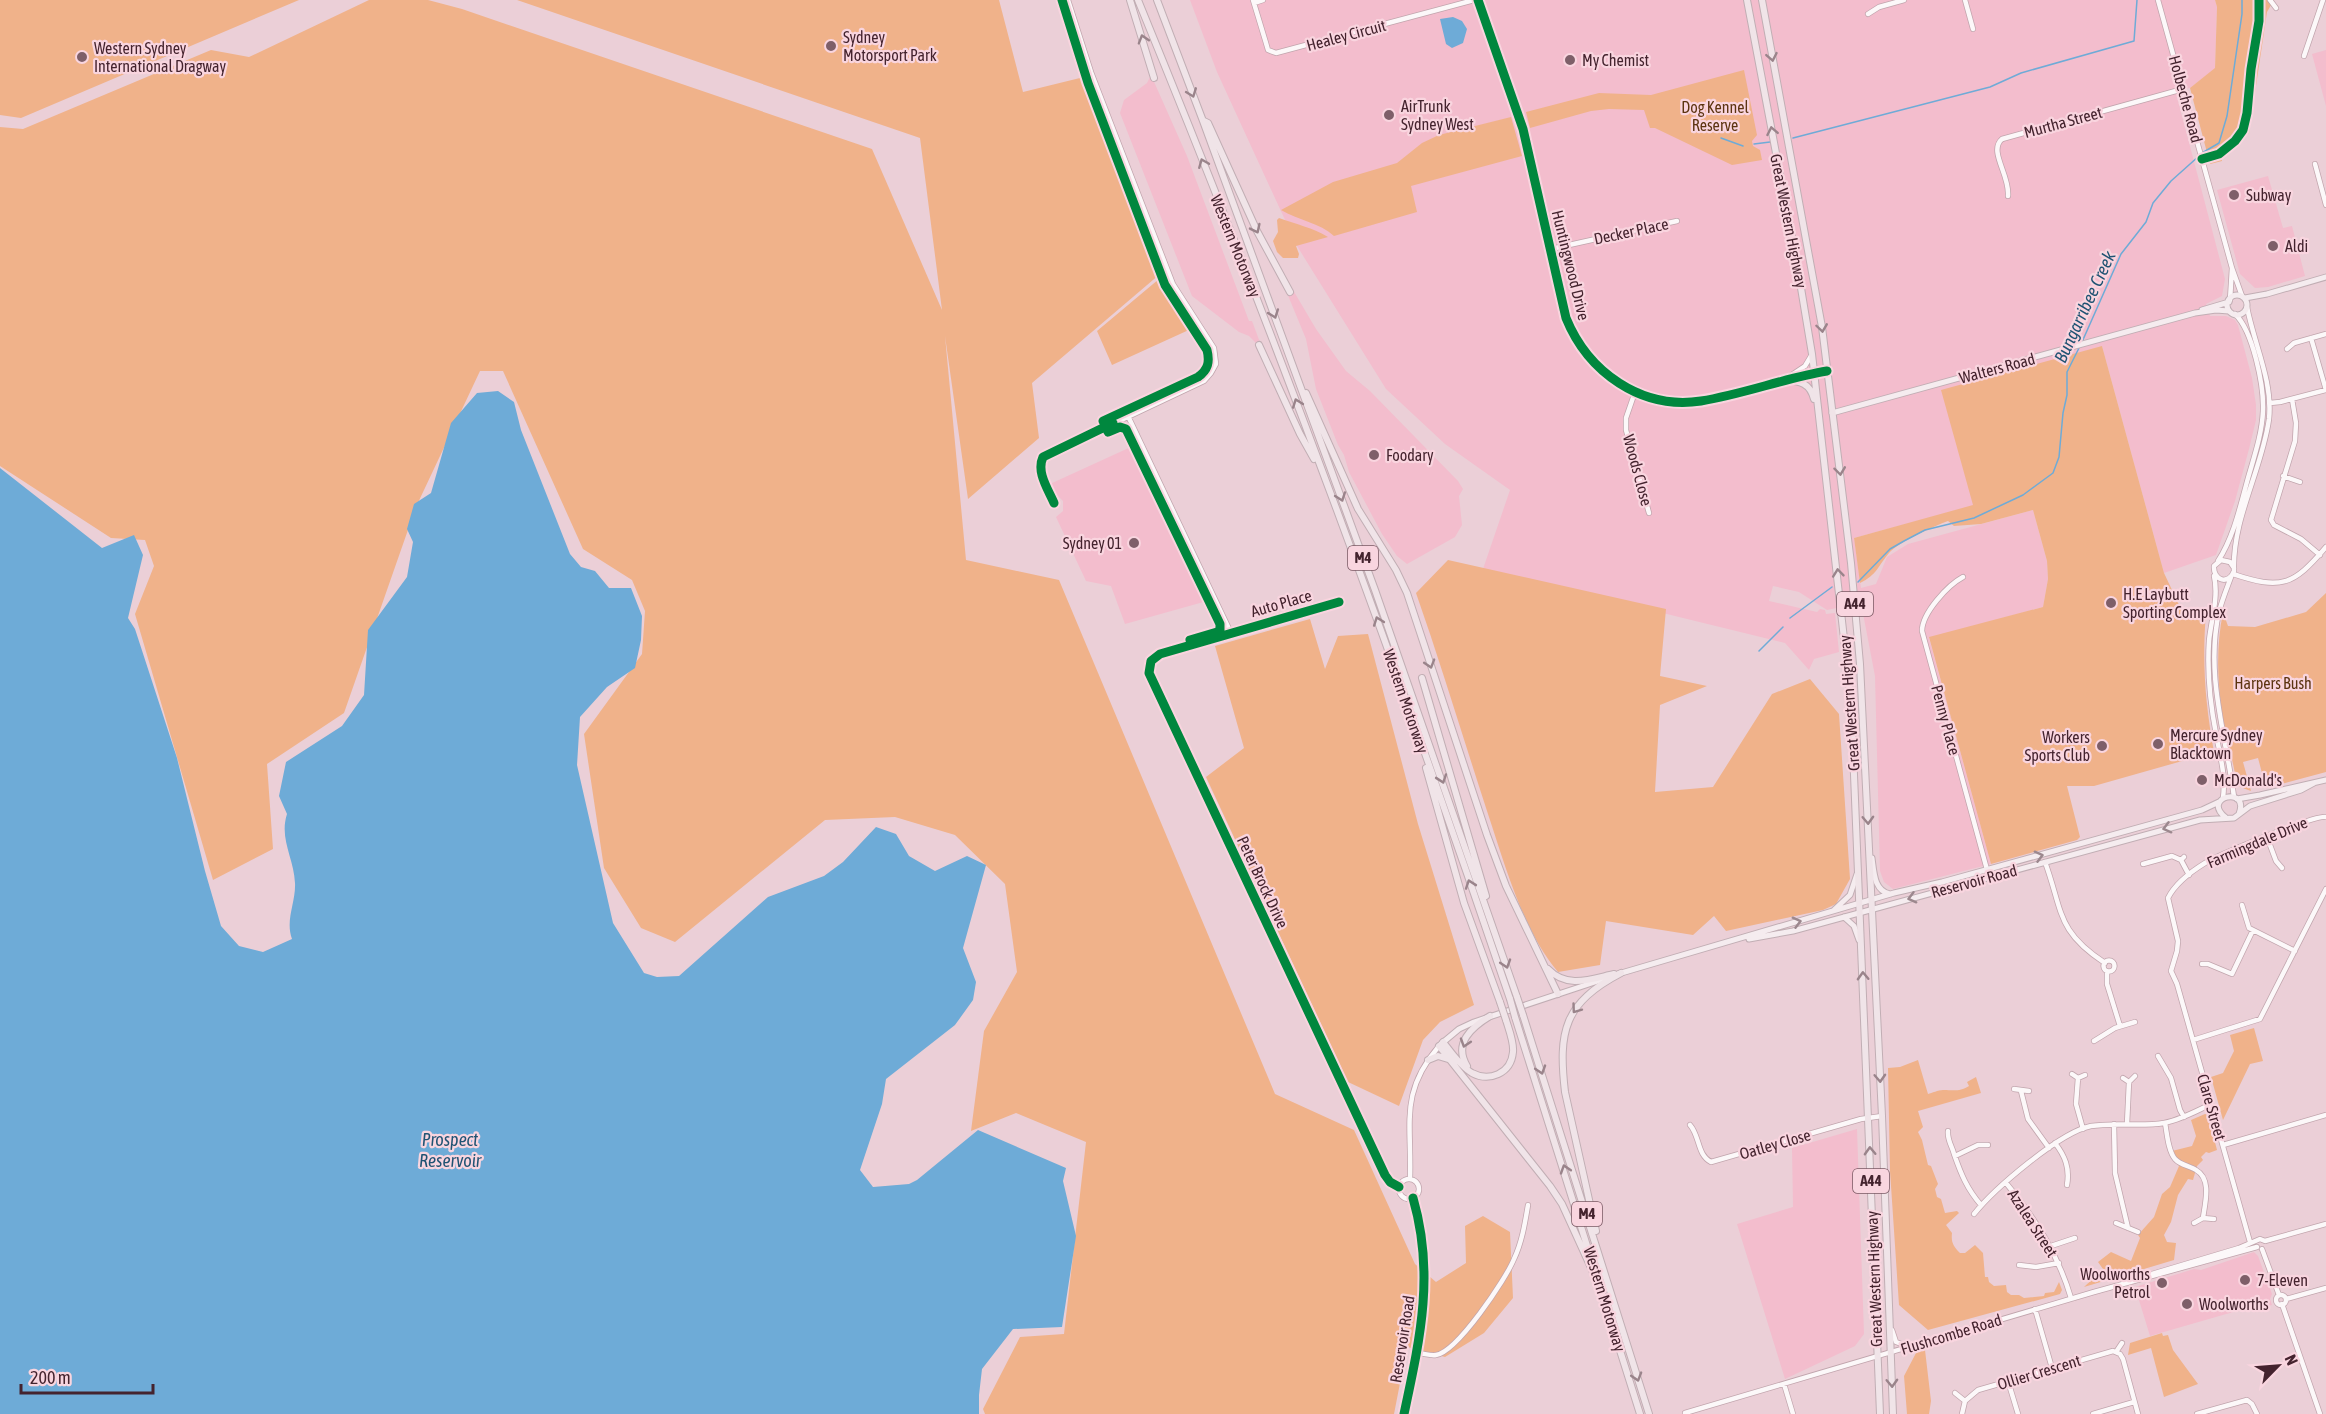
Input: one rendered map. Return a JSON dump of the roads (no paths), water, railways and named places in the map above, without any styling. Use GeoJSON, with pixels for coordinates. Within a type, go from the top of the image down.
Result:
{"type":"FeatureCollection","features":[{"type":"Feature","properties":{"kind":"highway"},"geometry":{"type":"LineString","coordinates":[[1130,0],[1154,78]]}},
{"type":"Feature","properties":{"kind":"highway","name":"Western Motorway"},"geometry":{"type":"LineString","coordinates":[[1138,0],[1268,327],[1513,998],[1523,1015],[1649,1414]]}},
{"type":"Feature","properties":{"kind":"highway","name":"Western Motorway"},"geometry":{"type":"LineString","coordinates":[[1156,0],[1294,369],[1415,702],[1493,926],[1513,998],[1515,1017],[1640,1414]]}},
{"type":"Feature","properties":{"kind":"highway","name":"Great Western Highway"},"geometry":{"type":"LineString","coordinates":[[1747,0],[1797,264],[1815,373],[1851,701],[1880,1414]]}},
{"type":"Feature","properties":{"kind":"highway","name":"Great Western Highway"},"geometry":{"type":"LineString","coordinates":[[1762,0],[1815,286],[1833,412],[1860,664],[1882,1116],[1893,1414]]}},
{"type":"Feature","properties":{"kind":"highway"},"geometry":{"type":"LineString","coordinates":[[1203,121],[1208,123],[1257,231],[1290,292]]}},
{"type":"Feature","properties":{"kind":"highway"},"geometry":{"type":"LineString","coordinates":[[1259,345],[1300,434],[1325,478]]}},
{"type":"Feature","properties":{"kind":"highway"},"geometry":{"type":"LineString","coordinates":[[1294,369],[1358,509],[1396,570],[1407,593],[1484,827],[1506,886],[1558,994]]}},
{"type":"Feature","properties":{"kind":"highway"},"geometry":{"type":"LineString","coordinates":[[1785,380],[1802,382],[1811,389],[1828,492]]}},
{"type":"Feature","properties":{"kind":"highway"},"geometry":{"type":"LineString","coordinates":[[1422,678],[1484,886],[1493,926]]}},
{"type":"Feature","properties":{"kind":"highway","name":"M4"},"geometry":{"type":"LineString","coordinates":[[1416,730],[1459,887],[1500,1002],[1513,1046],[1510,1064],[1497,1075],[1486,1077],[1476,1075]]}},
{"type":"Feature","properties":{"kind":"highway"},"geometry":{"type":"LineString","coordinates":[[1542,961],[1554,975],[1570,981],[1621,973]]}},
{"type":"Feature","properties":{"kind":"highway"},"geometry":{"type":"LineString","coordinates":[[1605,1272],[1568,1108],[1563,1080],[1563,1050],[1565,1029],[1574,1009],[1594,989],[1621,973]]}},
{"type":"Feature","properties":{"kind":"highway"},"geometry":{"type":"LineString","coordinates":[[1476,1075],[1463,1059],[1462,1045],[1470,1031],[1491,1016]]}},
{"type":"Feature","properties":{"kind":"highway"},"geometry":{"type":"LineString","coordinates":[[1441,1044],[1476,1075]]}},
{"type":"Feature","properties":{"kind":"highway"},"geometry":{"type":"LineString","coordinates":[[1441,1044],[1451,1061],[1554,1191],[1601,1285]]}},
{"type":"Feature","properties":{"kind":"highway"},"geometry":{"type":"LineString","coordinates":[[1428,1060],[1441,1056],[1451,1061]]}},
{"type":"Feature","properties":{"kind":"main road"},"geometry":{"type":"LineString","coordinates":[[2267,294],[2247,306],[2243,312],[2232,313],[2229,301],[2235,296],[2267,294],[2326,278]]}},
{"type":"Feature","properties":{"kind":"main road"},"geometry":{"type":"LineString","coordinates":[[2243,297],[2247,306]]}},
{"type":"Feature","properties":{"kind":"main road","name":"Walters Road"},"geometry":{"type":"LineString","coordinates":[[1833,412],[2092,342],[2229,301]]}},
{"type":"Feature","properties":{"kind":"main road","name":"Walters Road"},"geometry":{"type":"LineString","coordinates":[[2195,313],[2216,310],[2232,313]]}},
{"type":"Feature","properties":{"kind":"main road"},"geometry":{"type":"LineString","coordinates":[[2314,783],[2301,790],[2250,806],[2234,818],[2225,818],[2218,809],[2221,800],[2326,780]]}},
{"type":"Feature","properties":{"kind":"main road"},"geometry":{"type":"LineString","coordinates":[[2235,798],[2241,808],[2239,814]]}},
{"type":"Feature","properties":{"kind":"main road","name":"Reservoir Road"},"geometry":{"type":"LineString","coordinates":[[1872,905],[1890,894],[1987,870],[2202,810],[2221,800]]}},
{"type":"Feature","properties":{"kind":"main road","name":"Reservoir Road"},"geometry":{"type":"LineString","coordinates":[[1441,1044],[1459,1029],[1491,1016],[1621,973],[1830,913],[1861,908],[1989,877],[2200,820],[2225,818]]}},
{"type":"Feature","properties":{"kind":"main road"},"geometry":{"type":"LineString","coordinates":[[1869,845],[1877,883],[1883,893],[1890,894]]}},
{"type":"Feature","properties":{"kind":"main road"},"geometry":{"type":"LineString","coordinates":[[1830,913],[1850,895],[1859,866]]}},
{"type":"Feature","properties":{"kind":"main road","name":"Reservoir Road"},"geometry":{"type":"LineString","coordinates":[[1724,944],[1793,931],[1844,916],[1861,908]]}},
{"type":"Feature","properties":{"kind":"main road"},"geometry":{"type":"LineString","coordinates":[[1844,916],[1854,926],[1862,947]]}},
{"type":"Feature","properties":{"kind":"street"},"geometry":{"type":"LineString","coordinates":[[1054,503],[1041,473],[1040,465],[1044,457],[1204,381],[1212,373],[1216,358],[1209,339],[1173,284],[1091,72],[1068,0]]}},
{"type":"Feature","properties":{"kind":"street"},"geometry":{"type":"LineString","coordinates":[[1253,1],[1263,0]]}},
{"type":"Feature","properties":{"kind":"street","name":"Healey Circuit"},"geometry":{"type":"LineString","coordinates":[[1253,1],[1268,50],[1276,53],[1476,0]]}},
{"type":"Feature","properties":{"kind":"street","name":"Huntingwood Drive"},"geometry":{"type":"LineString","coordinates":[[1476,0],[1520,119],[1564,309],[1578,342],[1603,372],[1635,392],[1657,399],[1689,402],[1827,371]]}},
{"type":"Feature","properties":{"kind":"street"},"geometry":{"type":"LineString","coordinates":[[1868,14],[1879,7],[1904,0]]}},
{"type":"Feature","properties":{"kind":"street"},"geometry":{"type":"LineString","coordinates":[[1965,0],[1973,28]]}},
{"type":"Feature","properties":{"kind":"street","name":"Holbeche Road"},"geometry":{"type":"LineString","coordinates":[[2158,0],[2232,268],[2243,297]]}},
{"type":"Feature","properties":{"kind":"street"},"geometry":{"type":"LineString","coordinates":[[2270,0],[2276,8]]}},
{"type":"Feature","properties":{"kind":"street"},"geometry":{"type":"LineString","coordinates":[[2304,56],[2323,0]]}},
{"type":"Feature","properties":{"kind":"street"},"geometry":{"type":"LineString","coordinates":[[2319,12],[2326,15]]}},
{"type":"Feature","properties":{"kind":"street","name":"Murtha Street"},"geometry":{"type":"LineString","coordinates":[[2008,196],[2008,180],[1996,151],[1997,144],[2002,139],[2183,89]]}},
{"type":"Feature","properties":{"kind":"street"},"geometry":{"type":"LineString","coordinates":[[2315,164],[2326,205]]}},
{"type":"Feature","properties":{"kind":"street","name":"Decker Place"},"geometry":{"type":"LineString","coordinates":[[1551,249],[1677,221]]}},
{"type":"Feature","properties":{"kind":"street","name":"Holbeche Road"},"geometry":{"type":"LineString","coordinates":[[2229,301],[2232,268]]}},
{"type":"Feature","properties":{"kind":"street"},"geometry":{"type":"LineString","coordinates":[[2235,798],[2217,703],[2214,667],[2216,630],[2219,610],[2234,568],[2234,548],[2266,436],[2270,403],[2247,306]]}},
{"type":"Feature","properties":{"kind":"street"},"geometry":{"type":"LineString","coordinates":[[2221,800],[2224,771],[2213,716],[2209,678],[2209,641],[2216,590],[2214,567],[2228,543],[2236,518],[2256,449],[2263,410],[2261,386],[2246,327],[2232,313]]}},
{"type":"Feature","properties":{"kind":"street"},"geometry":{"type":"LineString","coordinates":[[2287,349],[2294,343],[2326,334]]}},
{"type":"Feature","properties":{"kind":"street"},"geometry":{"type":"LineString","coordinates":[[2270,403],[2326,391],[2311,338]]}},
{"type":"Feature","properties":{"kind":"street","name":"Huntingwood Drive"},"geometry":{"type":"LineString","coordinates":[[1785,380],[1805,366],[1812,354]]}},
{"type":"Feature","properties":{"kind":"street","name":"Woods Close"},"geometry":{"type":"LineString","coordinates":[[1635,392],[1626,418],[1626,430],[1649,513]]}},
{"type":"Feature","properties":{"kind":"street"},"geometry":{"type":"LineString","coordinates":[[2292,399],[2296,417],[2296,436],[2271,517],[2272,523],[2301,539],[2320,555]]}},
{"type":"Feature","properties":{"kind":"street"},"geometry":{"type":"LineString","coordinates":[[1128,416],[1231,633]]}},
{"type":"Feature","properties":{"kind":"street"},"geometry":{"type":"LineString","coordinates":[[2283,476],[2301,482]]}},
{"type":"Feature","properties":{"kind":"street"},"geometry":{"type":"LineString","coordinates":[[2232,575],[2270,584],[2284,583],[2298,576],[2326,548]]}},
{"type":"Feature","properties":{"kind":"street"},"geometry":{"type":"LineString","coordinates":[[2218,561],[2227,560],[2234,568]]}},
{"type":"Feature","properties":{"kind":"street"},"geometry":{"type":"LineString","coordinates":[[2214,573],[2220,580],[2227,580],[2232,575]]}},
{"type":"Feature","properties":{"kind":"street","name":"Penny Place"},"geometry":{"type":"LineString","coordinates":[[1963,577],[1949,586],[1926,616],[1922,631],[1989,877]]}},
{"type":"Feature","properties":{"kind":"street","name":"Auto Place"},"geometry":{"type":"LineString","coordinates":[[1231,633],[1339,603]]}},
{"type":"Feature","properties":{"kind":"street","name":"Peter Brock Drive"},"geometry":{"type":"LineString","coordinates":[[1231,633],[1157,655],[1149,664],[1149,673],[1385,1175],[1392,1185],[1399,1187]]}},
{"type":"Feature","properties":{"kind":"street","name":"Farmingdale Drive"},"geometry":{"type":"LineString","coordinates":[[2171,972],[2178,951],[2178,941],[2168,898],[2189,875],[2207,862],[2296,824],[2321,816],[2326,817]]}},
{"type":"Feature","properties":{"kind":"street"},"geometry":{"type":"LineString","coordinates":[[2267,837],[2276,861],[2282,868]]}},
{"type":"Feature","properties":{"kind":"street"},"geometry":{"type":"LineString","coordinates":[[2143,864],[2172,856],[2182,859],[2189,875]]}},
{"type":"Feature","properties":{"kind":"street"},"geometry":{"type":"LineString","coordinates":[[2045,862],[2067,928],[2083,947],[2105,963]]}},
{"type":"Feature","properties":{"kind":"street"},"geometry":{"type":"LineString","coordinates":[[2193,1040],[2260,1019],[2325,896],[2326,889]]}},
{"type":"Feature","properties":{"kind":"street"},"geometry":{"type":"LineString","coordinates":[[2242,905],[2247,924],[2253,930],[2295,951]]}},
{"type":"Feature","properties":{"kind":"street"},"geometry":{"type":"LineString","coordinates":[[2202,964],[2208,964],[2232,974],[2253,930]]}},
{"type":"Feature","properties":{"kind":"street"},"geometry":{"type":"LineString","coordinates":[[2105,963],[2109,960],[2114,964],[2113,970],[2108,971]]}},
{"type":"Feature","properties":{"kind":"street"},"geometry":{"type":"LineString","coordinates":[[2105,963],[2104,967],[2108,971]]}},
{"type":"Feature","properties":{"kind":"street"},"geometry":{"type":"LineString","coordinates":[[2108,971],[2106,984],[2121,1026]]}},
{"type":"Feature","properties":{"kind":"street","name":"Clare Street"},"geometry":{"type":"LineString","coordinates":[[2171,972],[2177,984],[2250,1242]]}},
{"type":"Feature","properties":{"kind":"street"},"geometry":{"type":"LineString","coordinates":[[2094,1041],[2121,1026],[2135,1022]]}},
{"type":"Feature","properties":{"kind":"street","name":"Reservoir Road"},"geometry":{"type":"LineString","coordinates":[[1410,1179],[1409,1106],[1416,1081],[1428,1060],[1441,1044]]}},
{"type":"Feature","properties":{"kind":"street"},"geometry":{"type":"LineString","coordinates":[[2158,1056],[2171,1078],[2184,1117]]}},
{"type":"Feature","properties":{"kind":"street"},"geometry":{"type":"LineString","coordinates":[[2072,1074],[2078,1077],[2085,1075]]}},
{"type":"Feature","properties":{"kind":"street"},"geometry":{"type":"LineString","coordinates":[[2127,1124],[2129,1082],[2135,1076]]}},
{"type":"Feature","properties":{"kind":"street"},"geometry":{"type":"LineString","coordinates":[[2078,1077],[2076,1104],[2083,1129]]}},
{"type":"Feature","properties":{"kind":"street"},"geometry":{"type":"LineString","coordinates":[[2123,1078],[2129,1082]]}},
{"type":"Feature","properties":{"kind":"street"},"geometry":{"type":"LineString","coordinates":[[2014,1089],[2029,1091]]}},
{"type":"Feature","properties":{"kind":"street"},"geometry":{"type":"LineString","coordinates":[[2021,1091],[2028,1119],[2049,1148]]}},
{"type":"Feature","properties":{"kind":"street"},"geometry":{"type":"LineString","coordinates":[[1974,1214],[2006,1183],[2055,1143],[2083,1129],[2114,1124],[2165,1123],[2211,1104]]}},
{"type":"Feature","properties":{"kind":"street"},"geometry":{"type":"LineString","coordinates":[[2223,1145],[2326,1115]]}},
{"type":"Feature","properties":{"kind":"street","name":"Oatley Close"},"geometry":{"type":"LineString","coordinates":[[1690,1125],[1696,1133],[1703,1156],[1711,1162],[1869,1117],[1882,1116]]}},
{"type":"Feature","properties":{"kind":"street"},"geometry":{"type":"LineString","coordinates":[[2165,1123],[2172,1155],[2177,1161],[2201,1174],[2205,1181],[2203,1218]]}},
{"type":"Feature","properties":{"kind":"street"},"geometry":{"type":"LineString","coordinates":[[2114,1124],[2115,1173],[2128,1228]]}},
{"type":"Feature","properties":{"kind":"street"},"geometry":{"type":"LineString","coordinates":[[1948,1131],[1956,1165],[1966,1185],[1981,1205]]}},
{"type":"Feature","properties":{"kind":"street"},"geometry":{"type":"LineString","coordinates":[[2055,1143],[2067,1164],[2067,1185]]}},
{"type":"Feature","properties":{"kind":"street"},"geometry":{"type":"LineString","coordinates":[[1955,1156],[1978,1144],[1988,1145]]}},
{"type":"Feature","properties":{"kind":"street"},"geometry":{"type":"LineString","coordinates":[[1410,1179],[1416,1181],[1419,1187],[1418,1194],[1413,1198],[1401,1196],[1399,1187],[1401,1182],[1410,1179]]}},
{"type":"Feature","properties":{"kind":"street","name":"Azalea Street"},"geometry":{"type":"LineString","coordinates":[[2006,1183],[2036,1221],[2059,1263],[2071,1298]]}},
{"type":"Feature","properties":{"kind":"street","name":"Reservoir Road"},"geometry":{"type":"LineString","coordinates":[[1404,1414],[1424,1306],[1425,1275],[1420,1230],[1413,1198]]}},
{"type":"Feature","properties":{"kind":"street"},"geometry":{"type":"LineString","coordinates":[[1417,1353],[1437,1355],[1449,1348],[1478,1317],[1503,1282],[1515,1259],[1524,1230],[1528,1205]]}},
{"type":"Feature","properties":{"kind":"street"},"geometry":{"type":"LineString","coordinates":[[2194,1223],[2203,1218],[2214,1220]]}},
{"type":"Feature","properties":{"kind":"street"},"geometry":{"type":"LineString","coordinates":[[2116,1223],[2138,1232]]}},
{"type":"Feature","properties":{"kind":"street"},"geometry":{"type":"LineString","coordinates":[[2320,1414],[2282,1304],[2277,1301],[2279,1295],[2259,1246],[2260,1239],[2265,1242],[2326,1224]]}},
{"type":"Feature","properties":{"kind":"street"},"geometry":{"type":"LineString","coordinates":[[2050,1246],[2075,1238]]}},
{"type":"Feature","properties":{"kind":"street","name":"Flushcombe Road"},"geometry":{"type":"LineString","coordinates":[[2149,1276],[2168,1268],[2239,1248],[2250,1242],[2259,1246]]}},
{"type":"Feature","properties":{"kind":"street"},"geometry":{"type":"LineString","coordinates":[[2259,1246],[2266,1246],[2265,1242]]}},
{"type":"Feature","properties":{"kind":"street","name":"Flushcombe Road"},"geometry":{"type":"LineString","coordinates":[[1684,1413],[2071,1298],[2259,1246]]}},
{"type":"Feature","properties":{"kind":"street"},"geometry":{"type":"LineString","coordinates":[[2019,1265],[2036,1267],[2059,1263]]}},
{"type":"Feature","properties":{"kind":"street"},"geometry":{"type":"LineString","coordinates":[[2282,1304],[2286,1299],[2326,1288]]}},
{"type":"Feature","properties":{"kind":"street"},"geometry":{"type":"LineString","coordinates":[[2279,1295],[2283,1295],[2286,1299]]}},
{"type":"Feature","properties":{"kind":"street"},"geometry":{"type":"LineString","coordinates":[[2034,1309],[2052,1368]]}},
{"type":"Feature","properties":{"kind":"street"},"geometry":{"type":"LineString","coordinates":[[1890,1326],[1896,1342],[1910,1347]]}},
{"type":"Feature","properties":{"kind":"street"},"geometry":{"type":"LineString","coordinates":[[2122,1343],[2116,1352],[2123,1359],[2138,1414]]}},
{"type":"Feature","properties":{"kind":"street","name":"Ollier Crescent"},"geometry":{"type":"LineString","coordinates":[[1965,1401],[1978,1390],[2109,1351],[2116,1352]]}},
{"type":"Feature","properties":{"kind":"street"},"geometry":{"type":"LineString","coordinates":[[2008,1381],[2018,1414]]}},
{"type":"Feature","properties":{"kind":"street"},"geometry":{"type":"LineString","coordinates":[[1784,1384],[1793,1414]]}},
{"type":"Feature","properties":{"kind":"street"},"geometry":{"type":"LineString","coordinates":[[1955,1393],[1965,1401],[1962,1414]]}},
{"type":"Feature","properties":{"kind":"street"},"geometry":{"type":"LineString","coordinates":[[2197,1414],[2250,1400],[2257,1414]]}},
{"type":"Feature","properties":{"kind":"street"},"geometry":{"type":"LineString","coordinates":[[2092,1414],[2134,1402]]}},
{"type":"Feature","properties":{"kind":"water"},"geometry":{"type":"Polygon","coordinates":[[[1453,17],[1462,21],[1467,29],[1463,43],[1452,48],[1446,44],[1440,19],[1453,17]]]}},
{"type":"Feature","properties":{"kind":"water","name":"Prospect Reservoir"},"geometry":{"type":"Polygon","coordinates":[[[498,391],[514,402],[521,430],[570,554],[581,567],[595,571],[609,588],[631,588],[642,616],[641,640],[635,668],[607,687],[580,717],[577,765],[613,923],[644,973],[657,977],[679,976],[768,897],[824,876],[843,862],[876,827],[896,834],[909,856],[935,871],[967,856],[986,865],[963,948],[976,982],[973,1000],[955,1025],[886,1079],[882,1104],[860,1170],[873,1187],[909,1184],[978,1130],[1066,1168],[1063,1181],[1076,1236],[1062,1327],[1013,1329],[982,1369],[979,1414],[0,1414],[0,468],[102,548],[134,535],[143,555],[128,618],[135,629],[177,758],[221,926],[239,946],[263,952],[292,939],[290,918],[295,883],[285,832],[287,814],[279,796],[286,762],[342,726],[364,695],[368,630],[407,577],[413,542],[407,529],[414,504],[431,493],[451,423],[477,393],[498,391]]]}},
{"type":"Feature","properties":{"kind":"waterway"},"geometry":{"type":"LineString","coordinates":[[1793,138],[1990,87],[2021,73],[2134,41],[2137,0]]}},
{"type":"Feature","properties":{"kind":"waterway","name":"Bungarribee Creek"},"geometry":{"type":"LineString","coordinates":[[2202,153],[2219,143],[2227,116],[2242,0]]}},
{"type":"Feature","properties":{"kind":"waterway"},"geometry":{"type":"LineString","coordinates":[[1721,138],[1743,146]]}},
{"type":"Feature","properties":{"kind":"waterway"},"geometry":{"type":"LineString","coordinates":[[1754,144],[1770,142]]}},
{"type":"Feature","properties":{"kind":"waterway","name":"Bungarribee Creek"},"geometry":{"type":"LineString","coordinates":[[2082,342],[2121,254],[2146,222],[2153,203],[2171,181],[2199,156]]}},
{"type":"Feature","properties":{"kind":"waterway","name":"Bungarribee Creek"},"geometry":{"type":"LineString","coordinates":[[1858,582],[1890,549],[1904,541],[1925,530],[1974,518],[2023,495],[2053,473],[2059,457],[2067,395],[2067,372],[2080,346]]}},
{"type":"Feature","properties":{"kind":"waterway","name":"Bungarribee Creek"},"geometry":{"type":"LineString","coordinates":[[1790,618],[1832,587]]}},
{"type":"Feature","properties":{"kind":"waterway","name":"Bungarribee Creek"},"geometry":{"type":"LineString","coordinates":[[1759,651],[1783,627]]}},
{"type":"Feature","properties":{"kind":"place","name":"Sydney Motorsport Park"},"geometry":{"type":"Point","coordinates":[831,46]}},
{"type":"Feature","properties":{"kind":"place","name":"Western Sydney International Dragway"},"geometry":{"type":"Point","coordinates":[82,57]}},
{"type":"Feature","properties":{"kind":"place","name":"My Chemist"},"geometry":{"type":"Point","coordinates":[1570,60]}},
{"type":"Feature","properties":{"kind":"place","name":"AirTrunk Sydney West"},"geometry":{"type":"Point","coordinates":[1389,115]}},
{"type":"Feature","properties":{"kind":"place","name":"Subway"},"geometry":{"type":"Point","coordinates":[2234,195]}},
{"type":"Feature","properties":{"kind":"place","name":"Aldi"},"geometry":{"type":"Point","coordinates":[2273,246]}},
{"type":"Feature","properties":{"kind":"place","name":"Foodary"},"geometry":{"type":"Point","coordinates":[1374,455]}},
{"type":"Feature","properties":{"kind":"place","name":"Sydney 01"},"geometry":{"type":"Point","coordinates":[1134,543]}},
{"type":"Feature","properties":{"kind":"place","name":"H.E Laybutt Sporting Complex"},"geometry":{"type":"Point","coordinates":[2111,603]}},
{"type":"Feature","properties":{"kind":"place","name":"Mercure Sydney Blacktown"},"geometry":{"type":"Point","coordinates":[2158,744]}},
{"type":"Feature","properties":{"kind":"place","name":"Workers Sports Club"},"geometry":{"type":"Point","coordinates":[2102,746]}},
{"type":"Feature","properties":{"kind":"place","name":"McDonald's"},"geometry":{"type":"Point","coordinates":[2202,780]}},
{"type":"Feature","properties":{"kind":"place","name":"7-Eleven"},"geometry":{"type":"Point","coordinates":[2245,1280]}},
{"type":"Feature","properties":{"kind":"place","name":"Woolworths Petrol"},"geometry":{"type":"Point","coordinates":[2162,1283]}},
{"type":"Feature","properties":{"kind":"place","name":"Woolworths"},"geometry":{"type":"Point","coordinates":[2187,1304]}},
{"type":"Feature","properties":{"kind":"park label","name":"Dog Kennel Reserve"},"geometry":{"type":"Point","coordinates":[1715,116]}},
{"type":"Feature","properties":{"kind":"park label","name":"Harpers Bush"},"geometry":{"type":"Point","coordinates":[2273,683]}}]}
